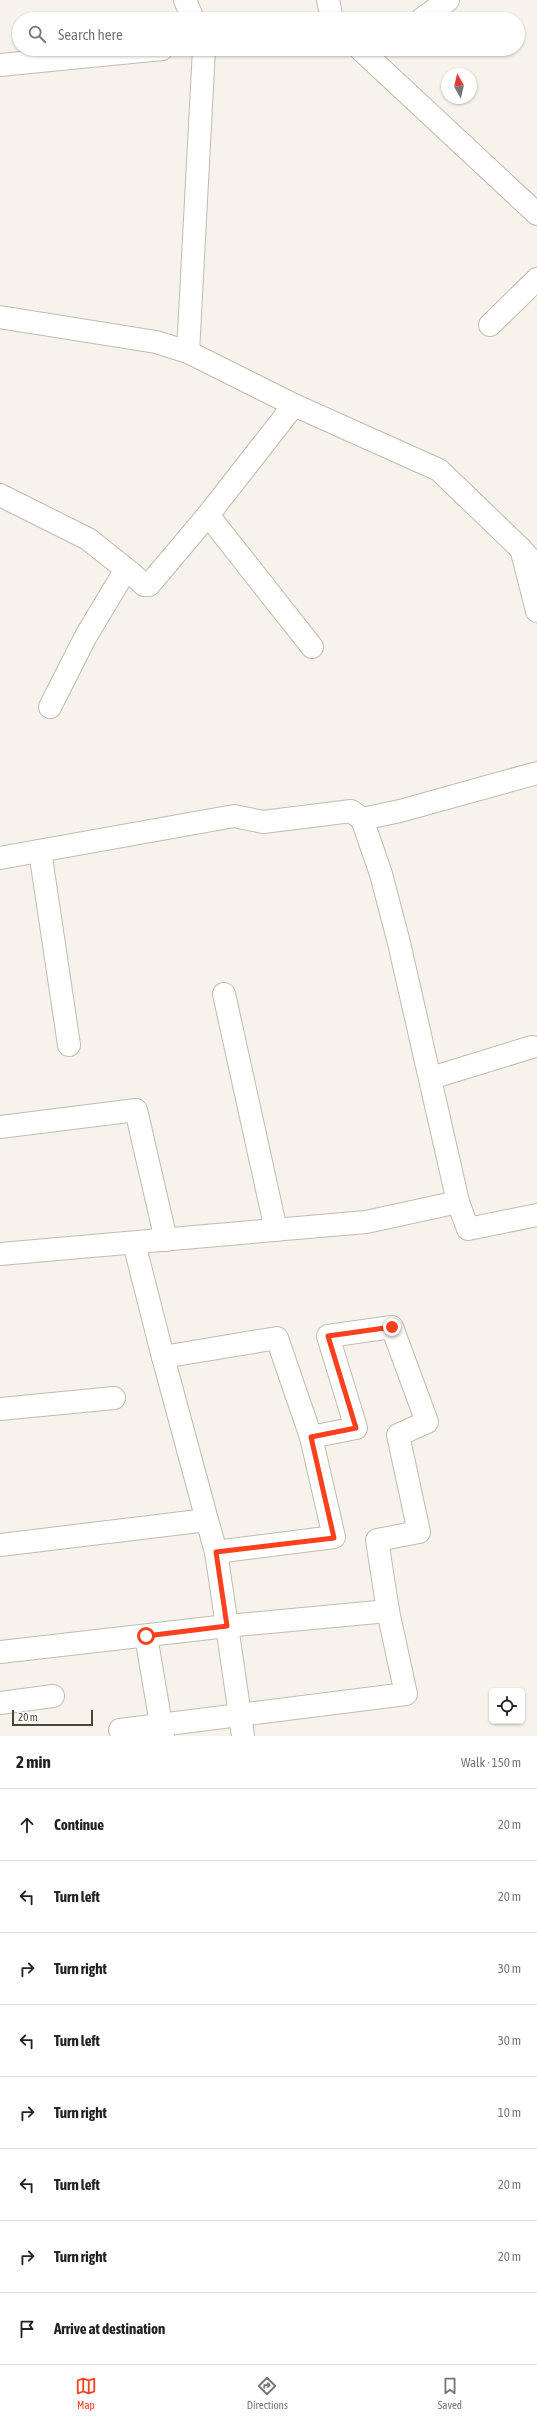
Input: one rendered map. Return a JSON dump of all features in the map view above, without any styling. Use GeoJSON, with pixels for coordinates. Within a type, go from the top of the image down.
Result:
{"type":"FeatureCollection","features":[{"type":"Feature","properties":{"kind":"street"},"geometry":{"type":"LineString","coordinates":[[185,0],[190,12]]}},
{"type":"Feature","properties":{"kind":"street"},"geometry":{"type":"LineString","coordinates":[[328,0],[331,12]]}},
{"type":"Feature","properties":{"kind":"street"},"geometry":{"type":"LineString","coordinates":[[432,12],[448,0]]}},
{"type":"Feature","properties":{"kind":"street"},"geometry":{"type":"LineString","coordinates":[[0,65],[91,56]]}},
{"type":"Feature","properties":{"kind":"street"},"geometry":{"type":"LineString","coordinates":[[188,352],[204,56]]}},
{"type":"Feature","properties":{"kind":"street"},"geometry":{"type":"LineString","coordinates":[[374,56],[537,214]]}},
{"type":"Feature","properties":{"kind":"street"},"geometry":{"type":"LineString","coordinates":[[490,324],[537,279]]}},
{"type":"Feature","properties":{"kind":"street"},"geometry":{"type":"LineString","coordinates":[[0,317],[156,342],[188,352],[294,405],[439,470],[522,549],[537,566]]}},
{"type":"Feature","properties":{"kind":"street"},"geometry":{"type":"LineString","coordinates":[[0,495],[88,539],[132,573],[144,585],[149,585],[208,515],[294,405]]}},
{"type":"Feature","properties":{"kind":"street"},"geometry":{"type":"LineString","coordinates":[[208,515],[312,647]]}},
{"type":"Feature","properties":{"kind":"street"},"geometry":{"type":"LineString","coordinates":[[522,549],[537,611]]}},
{"type":"Feature","properties":{"kind":"street"},"geometry":{"type":"LineString","coordinates":[[50,708],[86,636],[122,576],[132,573]]}},
{"type":"Feature","properties":{"kind":"street"},"geometry":{"type":"LineString","coordinates":[[362,819],[400,811],[537,773]]}},
{"type":"Feature","properties":{"kind":"street"},"geometry":{"type":"LineString","coordinates":[[0,858],[234,816],[263,822],[351,811],[362,819],[381,874],[431,1078],[458,1202],[468,1229],[537,1215]]}},
{"type":"Feature","properties":{"kind":"street"},"geometry":{"type":"LineString","coordinates":[[40,851],[70,1045]]}},
{"type":"Feature","properties":{"kind":"street"},"geometry":{"type":"LineString","coordinates":[[224,994],[276,1230]]}},
{"type":"Feature","properties":{"kind":"street"},"geometry":{"type":"LineString","coordinates":[[431,1078],[532,1047]]}},
{"type":"Feature","properties":{"kind":"street"},"geometry":{"type":"LineString","coordinates":[[0,1127],[136,1110],[166,1240]]}},
{"type":"Feature","properties":{"kind":"street"},"geometry":{"type":"LineString","coordinates":[[0,1254],[366,1222],[458,1202]]}},
{"type":"Feature","properties":{"kind":"street"},"geometry":{"type":"LineString","coordinates":[[134,1242],[163,1357],[216,1552],[242,1725]]}},
{"type":"Feature","properties":{"kind":"street"},"geometry":{"type":"LineString","coordinates":[[120,1730],[162,1731],[242,1725],[406,1694],[388,1611],[377,1540],[419,1532],[398,1436],[427,1422],[392,1327],[328,1336],[356,1428],[311,1437]]}},
{"type":"Feature","properties":{"kind":"street"},"geometry":{"type":"LineString","coordinates":[[163,1357],[277,1338],[311,1437],[334,1538],[216,1552]]}},
{"type":"Feature","properties":{"kind":"street"},"geometry":{"type":"LineString","coordinates":[[0,1409],[114,1398]]}},
{"type":"Feature","properties":{"kind":"street"},"geometry":{"type":"LineString","coordinates":[[0,1545],[207,1520]]}},
{"type":"Feature","properties":{"kind":"street"},"geometry":{"type":"LineString","coordinates":[[0,1652],[227,1626],[388,1611]]}},
{"type":"Feature","properties":{"kind":"street"},"geometry":{"type":"LineString","coordinates":[[146,1636],[162,1731]]}},
{"type":"Feature","properties":{"kind":"street"},"geometry":{"type":"LineString","coordinates":[[0,1703],[53,1696]]}},
{"type":"Feature","properties":{"kind":"route"},"geometry":{"type":"LineString","coordinates":[[146,1636],[227,1626],[216,1552],[334,1538],[311,1437],[356,1428],[328,1336],[392,1327]]}}]}
